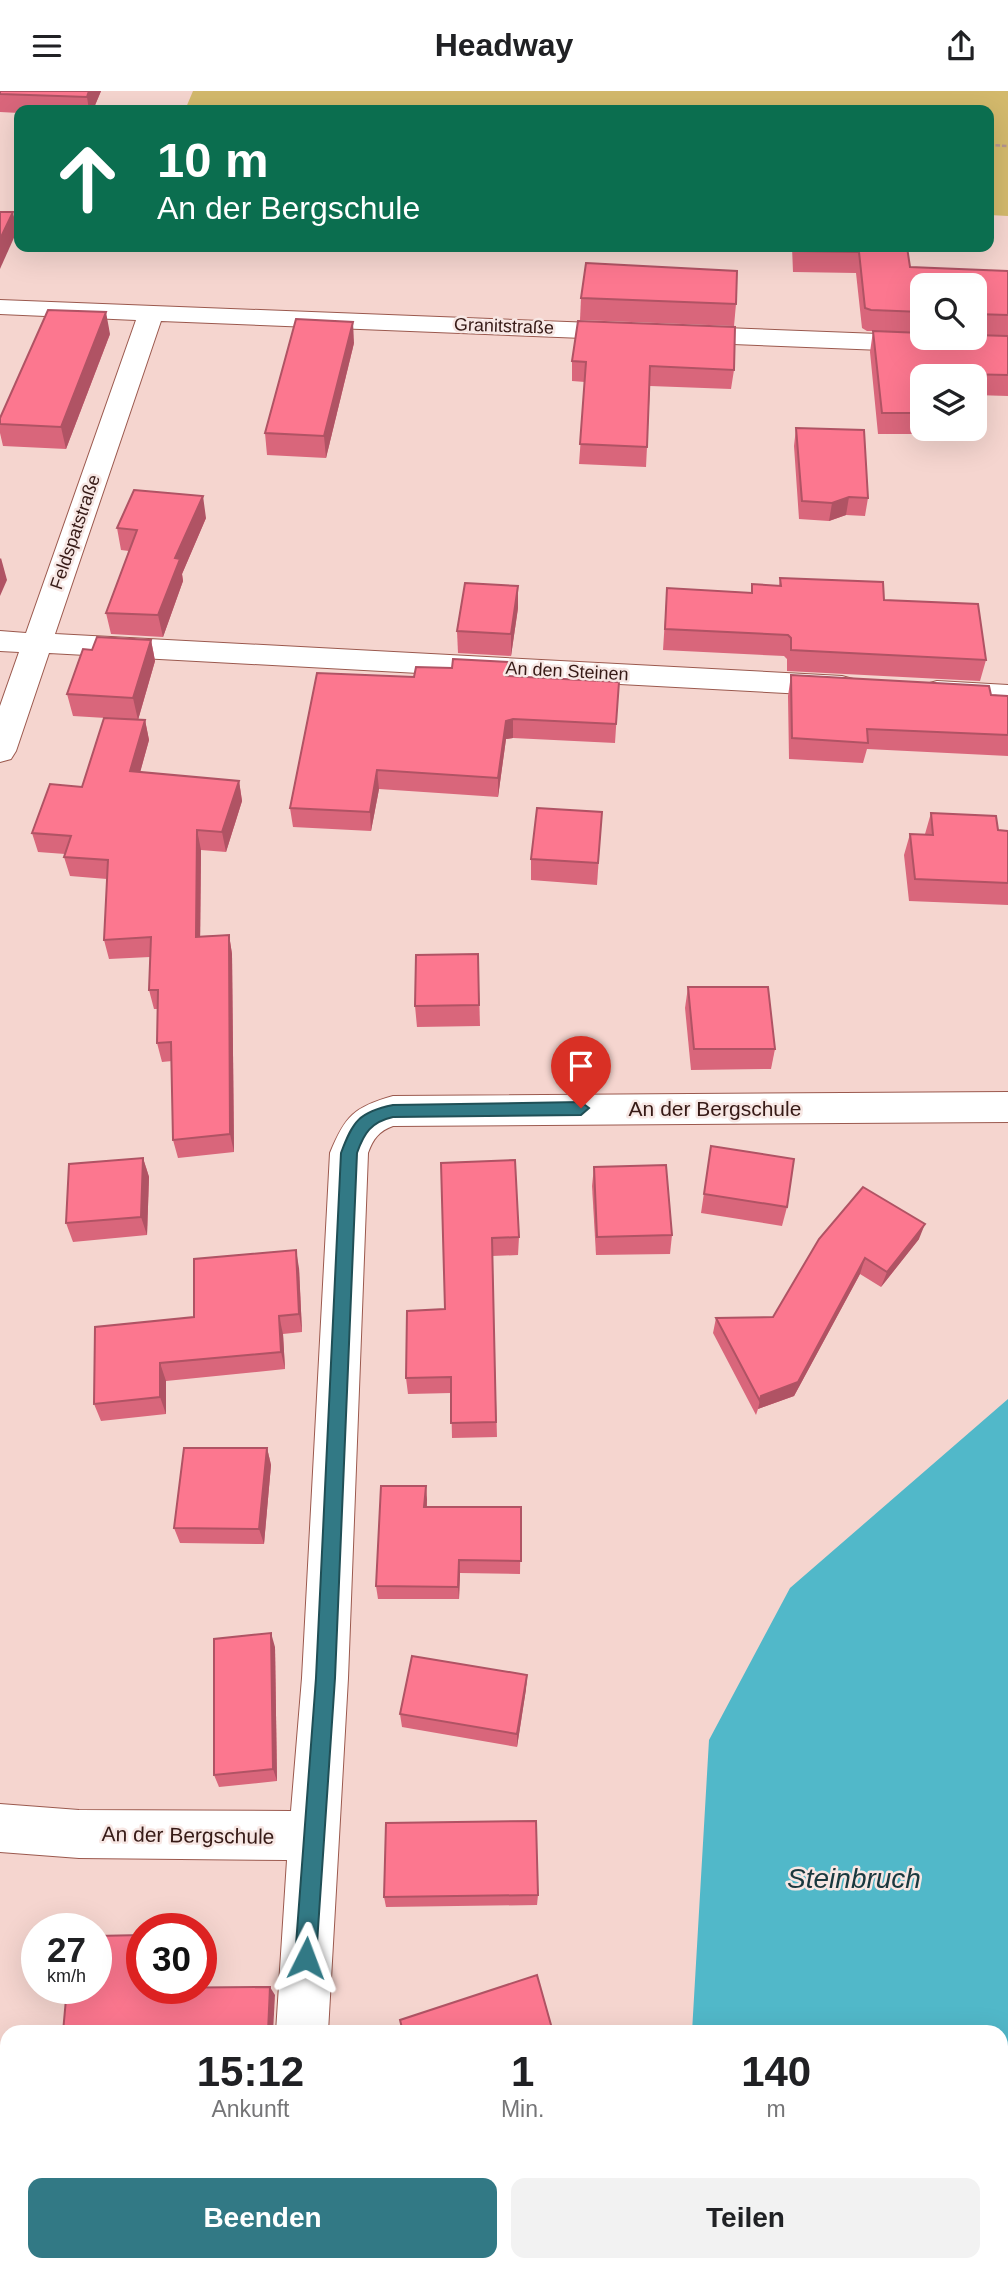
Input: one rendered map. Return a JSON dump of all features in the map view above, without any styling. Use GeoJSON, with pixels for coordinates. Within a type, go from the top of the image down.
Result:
{"type":"FeatureCollection","features":[{"type":"Feature","properties":{"kind":"street","name":"Granitstraße"},"geometry":{"type":"LineString","coordinates":[[0,307],[1008,347]]}},
{"type":"Feature","properties":{"kind":"street","name":"Feldspatstraße"},"geometry":{"type":"LineString","coordinates":[[0,751],[151,313]]}},
{"type":"Feature","properties":{"kind":"street","name":"An den Steinen"},"geometry":{"type":"LineString","coordinates":[[0,641],[869,687]]}},
{"type":"Feature","properties":{"kind":"street"},"geometry":{"type":"LineString","coordinates":[[911,689],[1008,695]]}},
{"type":"Feature","properties":{"kind":"street","name":"An der Bergschule"},"geometry":{"type":"LineString","coordinates":[[0,1828],[79,1834],[313,1836],[326,1678],[349,1153],[357,1131],[372,1115],[393,1111],[1008,1107]]}},
{"type":"Feature","properties":{"kind":"street"},"geometry":{"type":"LineString","coordinates":[[302,2025],[313,1836]]}},
{"type":"Feature","properties":{"kind":"shaded area"},"geometry":{"type":"Polygon","coordinates":[[[193,91],[1008,91],[1008,216],[994,215],[994,105],[187,105],[193,91]]]}},
{"type":"Feature","properties":{"kind":"water","name":"Steinbruch"},"geometry":{"type":"Polygon","coordinates":[[[1008,1399],[1008,2025],[692,2025],[709,1740],[790,1588],[1008,1399]]]}},
{"type":"Feature","properties":{"kind":"building"},"geometry":{"type":"Polygon","coordinates":[[[0,91],[89,91],[87,97],[0,94],[0,91]]]}},
{"type":"Feature","properties":{"kind":"building"},"geometry":{"type":"Polygon","coordinates":[[[0,212],[13,212],[0,239],[0,212]]]}},
{"type":"Feature","properties":{"kind":"building"},"geometry":{"type":"Polygon","coordinates":[[[859,252],[908,252],[910,267],[1008,271],[1008,315],[987,314],[987,273],[910,273],[910,312],[865,308],[859,252]]]}},
{"type":"Feature","properties":{"kind":"building"},"geometry":{"type":"Polygon","coordinates":[[[586,263],[737,271],[736,304],[581,298],[586,263]]]}},
{"type":"Feature","properties":{"kind":"building"},"geometry":{"type":"Polygon","coordinates":[[[48,310],[106,312],[61,427],[0,424],[0,418],[48,310]]]}},
{"type":"Feature","properties":{"kind":"building"},"geometry":{"type":"Polygon","coordinates":[[[296,319],[353,322],[324,436],[265,433],[296,319]]]}},
{"type":"Feature","properties":{"kind":"building"},"geometry":{"type":"Polygon","coordinates":[[[578,321],[735,327],[734,370],[650,366],[647,447],[580,444],[586,362],[572,361],[578,321]]]}},
{"type":"Feature","properties":{"kind":"building"},"geometry":{"type":"Polygon","coordinates":[[[873,331],[910,333],[910,350],[987,350],[987,335],[1008,336],[1008,375],[987,375],[987,364],[910,364],[910,413],[882,413],[873,331]]]}},
{"type":"Feature","properties":{"kind":"building"},"geometry":{"type":"Polygon","coordinates":[[[796,428],[864,430],[868,498],[849,497],[832,503],[802,501],[796,428]]]}},
{"type":"Feature","properties":{"kind":"building"},"geometry":{"type":"Polygon","coordinates":[[[134,490],[203,496],[175,558],[180,559],[158,615],[106,613],[137,530],[117,528],[134,490]]]}},
{"type":"Feature","properties":{"kind":"building"},"geometry":{"type":"Polygon","coordinates":[[[780,578],[883,582],[884,600],[978,604],[986,660],[791,650],[791,638],[788,635],[665,629],[667,588],[752,593],[752,584],[781,586],[780,578]]]}},
{"type":"Feature","properties":{"kind":"building"},"geometry":{"type":"Polygon","coordinates":[[[465,583],[518,586],[511,634],[457,631],[465,583]]]}},
{"type":"Feature","properties":{"kind":"building"},"geometry":{"type":"Polygon","coordinates":[[[97,637],[151,640],[133,698],[67,694],[83,649],[92,650],[97,637]]]}},
{"type":"Feature","properties":{"kind":"building"},"geometry":{"type":"Polygon","coordinates":[[[453,659],[508,662],[506,676],[619,682],[616,724],[513,719],[506,721],[498,778],[377,770],[370,812],[290,808],[317,673],[414,677],[416,667],[452,668],[453,659]]]}},
{"type":"Feature","properties":{"kind":"building"},"geometry":{"type":"Polygon","coordinates":[[[791,675],[989,686],[991,695],[1008,696],[1008,735],[867,729],[868,743],[792,738],[791,675]]]}},
{"type":"Feature","properties":{"kind":"building"},"geometry":{"type":"Polygon","coordinates":[[[104,718],[145,720],[130,771],[239,781],[222,832],[197,830],[196,937],[229,935],[230,1134],[173,1140],[171,1042],[157,1043],[158,990],[149,990],[151,937],[104,940],[108,860],[64,857],[71,836],[32,833],[50,784],[82,787],[104,718]]]}},
{"type":"Feature","properties":{"kind":"building"},"geometry":{"type":"Polygon","coordinates":[[[537,808],[602,812],[598,863],[531,859],[537,808]]]}},
{"type":"Feature","properties":{"kind":"building"},"geometry":{"type":"Polygon","coordinates":[[[931,813],[996,816],[998,830],[1008,831],[1008,883],[915,879],[910,834],[933,835],[931,813]]]}},
{"type":"Feature","properties":{"kind":"building"},"geometry":{"type":"Polygon","coordinates":[[[478,954],[479,1005],[415,1006],[416,955],[478,954]]]}},
{"type":"Feature","properties":{"kind":"building"},"geometry":{"type":"Polygon","coordinates":[[[688,987],[768,987],[775,1049],[694,1049],[688,987]]]}},
{"type":"Feature","properties":{"kind":"building"},"geometry":{"type":"Polygon","coordinates":[[[711,1146],[794,1159],[787,1207],[704,1194],[711,1146]]]}},
{"type":"Feature","properties":{"kind":"building"},"geometry":{"type":"Polygon","coordinates":[[[143,1158],[141,1217],[66,1223],[69,1164],[143,1158]]]}},
{"type":"Feature","properties":{"kind":"building"},"geometry":{"type":"Polygon","coordinates":[[[515,1160],[519,1237],[492,1238],[496,1422],[451,1423],[451,1377],[406,1378],[407,1311],[445,1309],[441,1163],[515,1160]]]}},
{"type":"Feature","properties":{"kind":"building"},"geometry":{"type":"Polygon","coordinates":[[[666,1165],[672,1235],[597,1237],[594,1167],[666,1165]]]}},
{"type":"Feature","properties":{"kind":"building"},"geometry":{"type":"Polygon","coordinates":[[[863,1187],[925,1224],[887,1272],[865,1258],[798,1382],[761,1396],[760,1401],[716,1318],[773,1317],[819,1239],[863,1187]]]}},
{"type":"Feature","properties":{"kind":"building"},"geometry":{"type":"Polygon","coordinates":[[[296,1250],[299,1314],[279,1316],[281,1352],[160,1363],[160,1397],[94,1404],[95,1327],[194,1317],[194,1259],[296,1250]]]}},
{"type":"Feature","properties":{"kind":"building"},"geometry":{"type":"Polygon","coordinates":[[[184,1448],[267,1448],[259,1529],[174,1528],[184,1448]]]}},
{"type":"Feature","properties":{"kind":"building"},"geometry":{"type":"Polygon","coordinates":[[[381,1486],[426,1486],[424,1507],[521,1507],[521,1561],[459,1560],[458,1587],[376,1586],[381,1486]]]}},
{"type":"Feature","properties":{"kind":"building"},"geometry":{"type":"Polygon","coordinates":[[[271,1633],[273,1769],[214,1775],[214,1639],[271,1633]]]}},
{"type":"Feature","properties":{"kind":"building"},"geometry":{"type":"Polygon","coordinates":[[[412,1656],[527,1675],[517,1734],[400,1714],[412,1656]]]}},
{"type":"Feature","properties":{"kind":"building"},"geometry":{"type":"Polygon","coordinates":[[[536,1821],[538,1895],[384,1897],[386,1823],[536,1821]]]}},
{"type":"Feature","properties":{"kind":"building"},"geometry":{"type":"Polygon","coordinates":[[[126,1935],[126,2004],[217,2004],[217,1987],[270,1987],[268,2025],[64,2025],[66,2004],[112,2004],[112,1936],[126,1935]]]}},
{"type":"Feature","properties":{"kind":"building"},"geometry":{"type":"Polygon","coordinates":[[[537,1975],[551,2025],[401,2025],[400,2020],[537,1975]]]}},
{"type":"Feature","properties":{"kind":"route"},"geometry":{"type":"LineString","coordinates":[[306,1958],[326,1678],[349,1153],[357,1131],[372,1115],[393,1111],[581,1108]]}}]}
